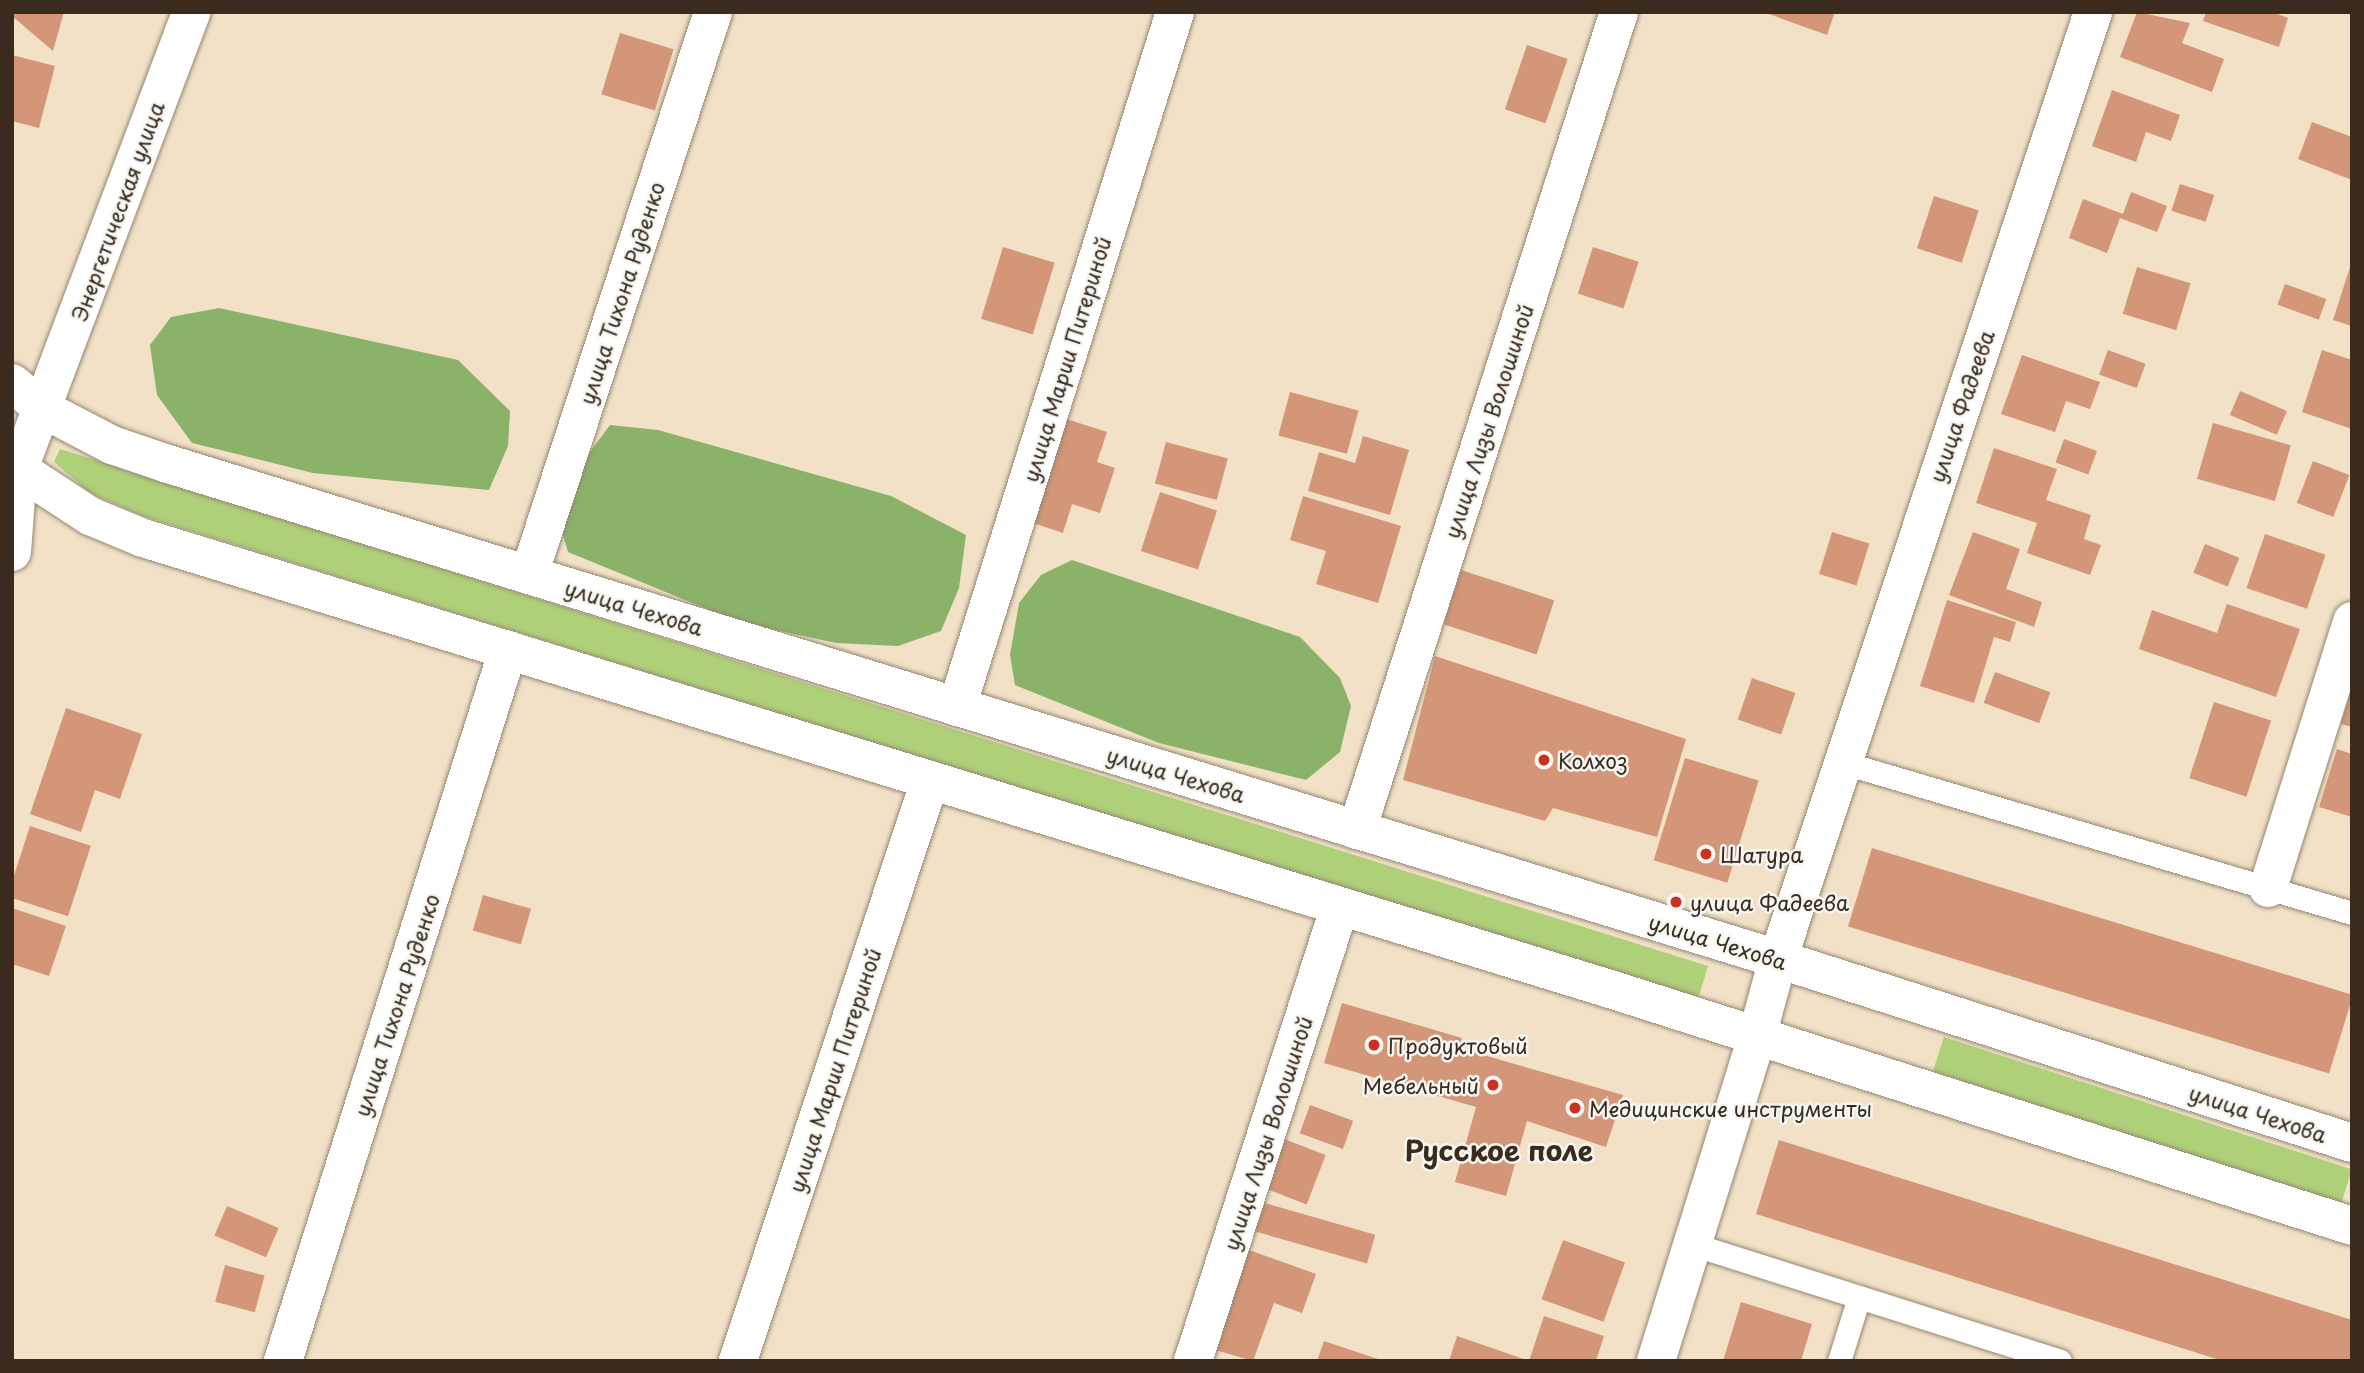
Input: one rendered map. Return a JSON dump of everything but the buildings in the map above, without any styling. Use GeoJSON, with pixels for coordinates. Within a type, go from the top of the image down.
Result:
{"type":"FeatureCollection","features":[{"type":"Feature","properties":{"kind":"street","name":"Энергетическая улица"},"geometry":{"type":"LineString","coordinates":[[15,468],[43,409],[191,12]]}},
{"type":"Feature","properties":{"kind":"street","name":"улица Тихона Руденко"},"geometry":{"type":"LineString","coordinates":[[529,575],[713,12]]}},
{"type":"Feature","properties":{"kind":"street","name":"улица Марии Питериной"},"geometry":{"type":"LineString","coordinates":[[957,707],[1175,12]]}},
{"type":"Feature","properties":{"kind":"street","name":"улица Лизы Волошиной"},"geometry":{"type":"LineString","coordinates":[[1357,830],[1619,12]]}},
{"type":"Feature","properties":{"kind":"street","name":"улица Фадеева"},"geometry":{"type":"LineString","coordinates":[[1757,1037],[1778,959],[1841,762],[2093,12]]}},
{"type":"Feature","properties":{"kind":"street","name":"улица Чехова"},"geometry":{"type":"LineString","coordinates":[[12,383],[43,409],[112,445],[1778,959],[2352,1143]]}},
{"type":"Feature","properties":{"kind":"street"},"geometry":{"type":"LineString","coordinates":[[12,552],[15,468]]}},
{"type":"Feature","properties":{"kind":"street"},"geometry":{"type":"LineString","coordinates":[[15,468],[90,516],[143,538],[1340,906],[2352,1226]]}},
{"type":"Feature","properties":{"kind":"street"},"geometry":{"type":"LineString","coordinates":[[2268,888],[2352,621]]}},
{"type":"Feature","properties":{"kind":"street","name":"улица Тихона Руденко"},"geometry":{"type":"LineString","coordinates":[[283,1361],[508,650]]}},
{"type":"Feature","properties":{"kind":"street","name":"улица Марии Питериной"},"geometry":{"type":"LineString","coordinates":[[738,1361],[930,780]]}},
{"type":"Feature","properties":{"kind":"street","name":"улица Лизы Волошиной"},"geometry":{"type":"LineString","coordinates":[[1193,1361],[1340,906]]}},
{"type":"Feature","properties":{"kind":"street"},"geometry":{"type":"LineString","coordinates":[[1656,1361],[1757,1037]]}},
{"type":"Feature","properties":{"kind":"lane"},"geometry":{"type":"LineString","coordinates":[[1841,762],[2352,913]]}},
{"type":"Feature","properties":{"kind":"lane"},"geometry":{"type":"LineString","coordinates":[[1692,1244],[2060,1361]]}},
{"type":"Feature","properties":{"kind":"lane"},"geometry":{"type":"LineString","coordinates":[[1839,1361],[1859,1297]]}},
{"type":"Feature","properties":{"kind":"green space"},"geometry":{"type":"Polygon","coordinates":[[[219,308],[458,360],[510,411],[508,446],[489,490],[313,473],[192,443],[157,395],[150,345],[171,317],[219,308]]]}},
{"type":"Feature","properties":{"kind":"green space"},"geometry":{"type":"Polygon","coordinates":[[[610,425],[658,430],[891,496],[966,535],[959,588],[941,631],[898,646],[836,643],[739,622],[568,552],[553,502],[610,425]]]}},
{"type":"Feature","properties":{"kind":"green space"},"geometry":{"type":"Polygon","coordinates":[[[60,449],[1708,966],[1698,999],[143,516],[90,493],[54,462],[60,449]]]}},
{"type":"Feature","properties":{"kind":"green space"},"geometry":{"type":"Polygon","coordinates":[[[1072,560],[1300,637],[1340,678],[1351,706],[1340,752],[1306,780],[1159,743],[1015,685],[1010,655],[1019,603],[1041,575],[1072,560]]]}},
{"type":"Feature","properties":{"kind":"green space"},"geometry":{"type":"Polygon","coordinates":[[[1944,1037],[2352,1170],[2341,1204],[1933,1071],[1944,1037]]]}},
{"type":"Feature","properties":{"kind":"place","name":"Колхоз"},"geometry":{"type":"Point","coordinates":[1544,760]}},
{"type":"Feature","properties":{"kind":"place","name":"Шатура"},"geometry":{"type":"Point","coordinates":[1706,854]}},
{"type":"Feature","properties":{"kind":"place","name":"улица Фадеева"},"geometry":{"type":"Point","coordinates":[1676,902]}},
{"type":"Feature","properties":{"kind":"place","name":"Продуктовый"},"geometry":{"type":"Point","coordinates":[1374,1045]}},
{"type":"Feature","properties":{"kind":"place","name":"Мебельный"},"geometry":{"type":"Point","coordinates":[1493,1085]}},
{"type":"Feature","properties":{"kind":"place","name":"Медицинские инструменты"},"geometry":{"type":"Point","coordinates":[1575,1108]}},
{"type":"Feature","properties":{"kind":"district","name":"Русское поле"},"geometry":{"type":"Point","coordinates":[1499,1150]}}]}
